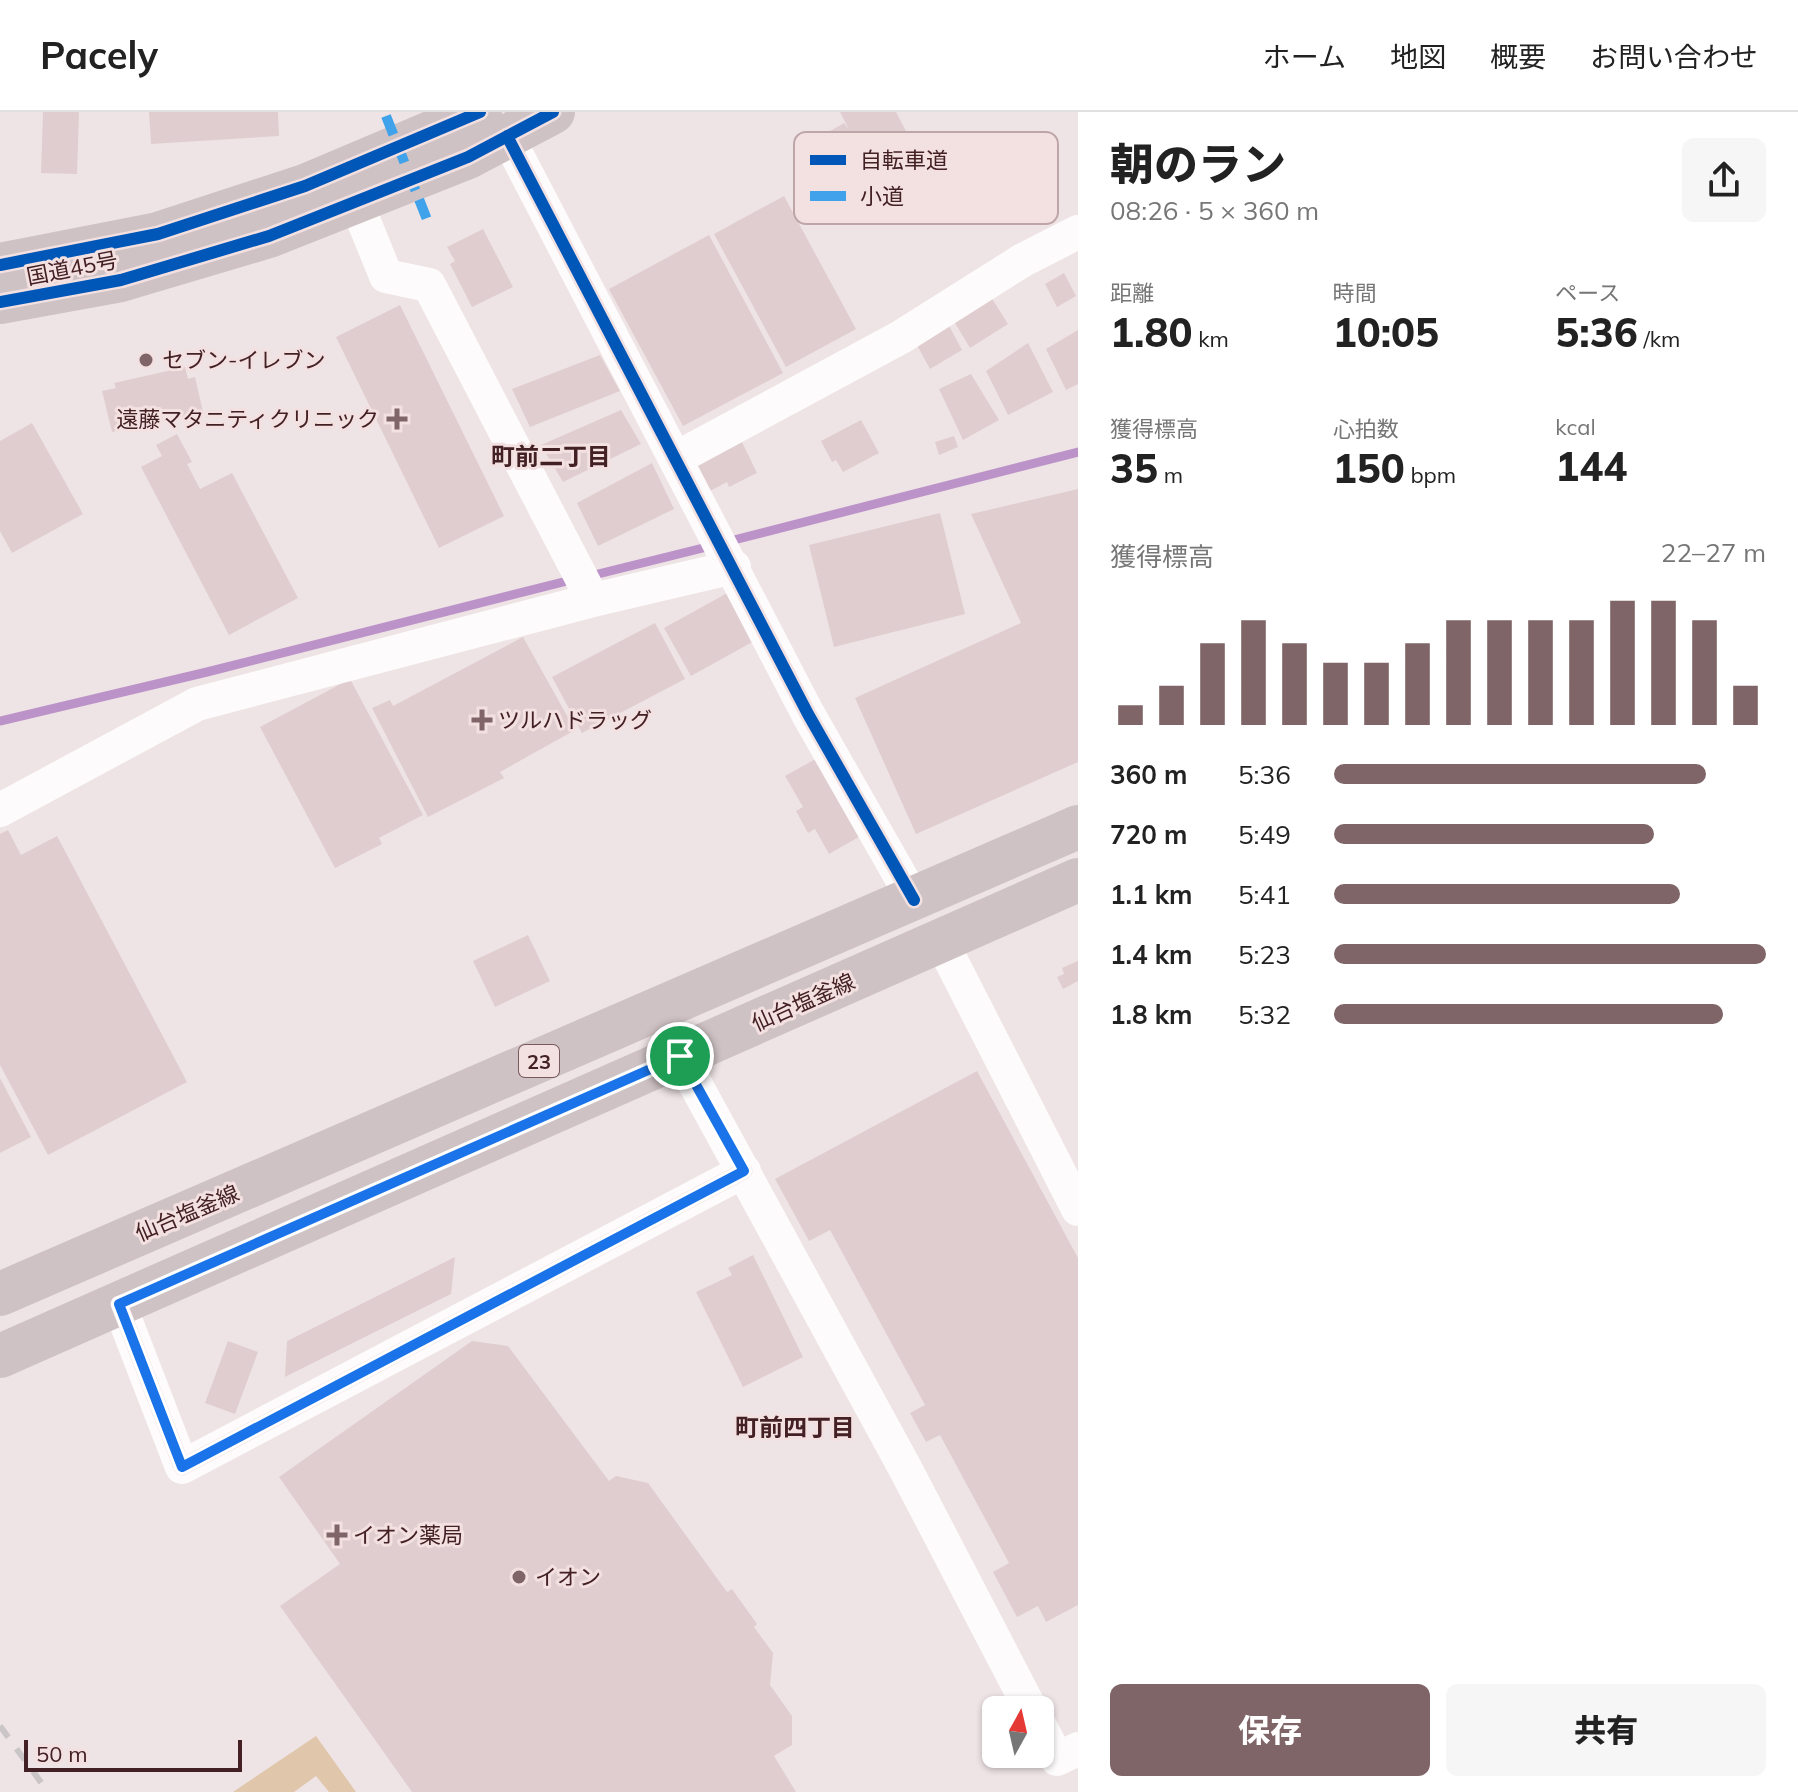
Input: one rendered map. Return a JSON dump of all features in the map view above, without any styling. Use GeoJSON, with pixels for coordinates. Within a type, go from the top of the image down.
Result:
{"type":"FeatureCollection","features":[{"type":"Feature","properties":{"kind":"main road","name":"国道45号"},"geometry":{"type":"LineString","coordinates":[[0,265],[158,234],[493,124],[553,112]]}},
{"type":"Feature","properties":{"kind":"main road","name":"国道45号"},"geometry":{"type":"LineString","coordinates":[[0,302],[121,280],[269,236],[468,157],[493,124]]}},
{"type":"Feature","properties":{"kind":"main road","name":"仙台塩釜線"},"geometry":{"type":"LineString","coordinates":[[0,1294],[1078,827]]}},
{"type":"Feature","properties":{"kind":"main road","name":"仙台塩釜線"},"geometry":{"type":"LineString","coordinates":[[0,1356],[1078,880]]}},
{"type":"Feature","properties":{"kind":"street"},"geometry":{"type":"LineString","coordinates":[[493,124],[731,562],[808,714],[914,900]]}},
{"type":"Feature","properties":{"kind":"street"},"geometry":{"type":"LineString","coordinates":[[356,202],[386,276],[429,285],[585,584]]}},
{"type":"Feature","properties":{"kind":"street"},"geometry":{"type":"LineString","coordinates":[[675,459],[901,337],[1023,260],[1078,232]]}},
{"type":"Feature","properties":{"kind":"street"},"geometry":{"type":"LineString","coordinates":[[0,810],[197,704],[585,584],[731,562]]}},
{"type":"Feature","properties":{"kind":"street"},"geometry":{"type":"LineString","coordinates":[[941,941],[1078,1209]]}},
{"type":"Feature","properties":{"kind":"street"},"geometry":{"type":"LineString","coordinates":[[658,1009],[680,1056],[905,1468],[1024,1696]]}},
{"type":"Feature","properties":{"kind":"street"},"geometry":{"type":"LineString","coordinates":[[119,1304],[182,1467],[744,1171]]}},
{"type":"Feature","properties":{"kind":"street"},"geometry":{"type":"LineString","coordinates":[[1054,1753],[1057,1759],[1078,1749]]}},
{"type":"Feature","properties":{"kind":"shaded area"},"geometry":{"type":"Polygon","coordinates":[[[316,1736],[356,1792],[329,1792],[316,1776],[294,1792],[233,1792],[316,1736]]]}},
{"type":"Feature","properties":{"kind":"building"},"geometry":{"type":"Polygon","coordinates":[[[43,112],[79,112],[77,174],[41,173],[43,112]]]}},
{"type":"Feature","properties":{"kind":"building"},"geometry":{"type":"Polygon","coordinates":[[[149,112],[278,112],[279,136],[151,144],[149,112]]]}},
{"type":"Feature","properties":{"kind":"building"},"geometry":{"type":"Polygon","coordinates":[[[840,112],[896,112],[906,132],[828,132],[844,123],[849,130],[840,112]]]}},
{"type":"Feature","properties":{"kind":"building"},"geometry":{"type":"Polygon","coordinates":[[[784,196],[794,214],[794,224],[799,224],[856,329],[786,367],[714,234],[784,196]]]}},
{"type":"Feature","properties":{"kind":"building"},"geometry":{"type":"Polygon","coordinates":[[[483,229],[513,287],[472,307],[450,264],[455,261],[447,247],[483,229]]]}},
{"type":"Feature","properties":{"kind":"building"},"geometry":{"type":"Polygon","coordinates":[[[709,235],[783,373],[683,426],[609,289],[709,235]]]}},
{"type":"Feature","properties":{"kind":"building"},"geometry":{"type":"Polygon","coordinates":[[[1064,273],[1076,296],[1057,307],[1045,284],[1064,273]]]}},
{"type":"Feature","properties":{"kind":"building"},"geometry":{"type":"Polygon","coordinates":[[[991,297],[1008,324],[970,348],[952,318],[991,297]]]}},
{"type":"Feature","properties":{"kind":"building"},"geometry":{"type":"Polygon","coordinates":[[[400,305],[504,516],[439,548],[336,337],[400,305]]]}},
{"type":"Feature","properties":{"kind":"building"},"geometry":{"type":"Polygon","coordinates":[[[947,322],[962,350],[930,369],[913,338],[947,322]]]}},
{"type":"Feature","properties":{"kind":"building"},"geometry":{"type":"Polygon","coordinates":[[[1078,330],[1078,384],[1066,390],[1046,349],[1078,330]]]}},
{"type":"Feature","properties":{"kind":"building"},"geometry":{"type":"Polygon","coordinates":[[[1028,343],[1053,392],[1008,415],[986,371],[1028,343]]]}},
{"type":"Feature","properties":{"kind":"building"},"geometry":{"type":"Polygon","coordinates":[[[600,355],[620,391],[530,427],[512,389],[600,355]]]}},
{"type":"Feature","properties":{"kind":"building"},"geometry":{"type":"Polygon","coordinates":[[[185,367],[188,379],[195,377],[203,412],[112,432],[102,391],[116,388],[114,383],[185,367]]]}},
{"type":"Feature","properties":{"kind":"building"},"geometry":{"type":"Polygon","coordinates":[[[971,374],[999,420],[963,440],[939,389],[971,374]]]}},
{"type":"Feature","properties":{"kind":"building"},"geometry":{"type":"Polygon","coordinates":[[[621,410],[641,444],[563,482],[541,445],[621,410]]]}},
{"type":"Feature","properties":{"kind":"building"},"geometry":{"type":"Polygon","coordinates":[[[861,420],[879,453],[843,472],[836,460],[832,462],[821,441],[861,420]]]}},
{"type":"Feature","properties":{"kind":"building"},"geometry":{"type":"Polygon","coordinates":[[[32,423],[83,514],[12,553],[0,531],[0,441],[32,423]]]}},
{"type":"Feature","properties":{"kind":"building"},"geometry":{"type":"Polygon","coordinates":[[[177,434],[192,462],[187,464],[200,489],[232,473],[298,598],[229,635],[141,467],[162,456],[156,445],[177,434]]]}},
{"type":"Feature","properties":{"kind":"building"},"geometry":{"type":"Polygon","coordinates":[[[738,434],[757,473],[729,487],[727,482],[710,491],[692,457],[738,434]]]}},
{"type":"Feature","properties":{"kind":"building"},"geometry":{"type":"Polygon","coordinates":[[[954,436],[958,447],[939,455],[935,442],[954,436]]]}},
{"type":"Feature","properties":{"kind":"building"},"geometry":{"type":"Polygon","coordinates":[[[652,463],[674,509],[598,546],[577,503],[652,463]]]}},
{"type":"Feature","properties":{"kind":"building"},"geometry":{"type":"Polygon","coordinates":[[[1078,489],[1078,762],[916,834],[855,698],[1021,623],[971,514],[1078,489]]]}},
{"type":"Feature","properties":{"kind":"building"},"geometry":{"type":"Polygon","coordinates":[[[940,513],[965,614],[834,647],[809,545],[940,513]]]}},
{"type":"Feature","properties":{"kind":"building"},"geometry":{"type":"Polygon","coordinates":[[[729,592],[756,640],[691,676],[664,628],[729,592]]]}},
{"type":"Feature","properties":{"kind":"building"},"geometry":{"type":"Polygon","coordinates":[[[655,623],[685,679],[582,733],[552,677],[655,623]]]}},
{"type":"Feature","properties":{"kind":"building"},"geometry":{"type":"Polygon","coordinates":[[[523,637],[575,730],[500,772],[504,778],[428,817],[372,708],[390,700],[393,706],[523,637]]]}},
{"type":"Feature","properties":{"kind":"building"},"geometry":{"type":"Polygon","coordinates":[[[350,679],[423,815],[379,838],[382,844],[335,868],[260,727],[350,679]]]}},
{"type":"Feature","properties":{"kind":"building"},"geometry":{"type":"Polygon","coordinates":[[[821,756],[864,834],[829,854],[815,829],[808,833],[796,811],[803,807],[785,776],[821,756]]]}},
{"type":"Feature","properties":{"kind":"building"},"geometry":{"type":"Polygon","coordinates":[[[8,830],[21,855],[57,836],[187,1082],[48,1155],[0,1065],[0,834],[8,830]]]}},
{"type":"Feature","properties":{"kind":"building"},"geometry":{"type":"Polygon","coordinates":[[[528,935],[550,981],[495,1007],[473,961],[528,935]]]}},
{"type":"Feature","properties":{"kind":"building"},"geometry":{"type":"Polygon","coordinates":[[[1078,961],[1078,981],[1063,989],[1057,977],[1064,974],[1062,968],[1078,961]]]}},
{"type":"Feature","properties":{"kind":"building"},"geometry":{"type":"Polygon","coordinates":[[[977,1071],[1078,1258],[1078,1605],[1046,1622],[1038,1606],[1017,1617],[993,1572],[1009,1563],[940,1435],[926,1442],[910,1413],[925,1405],[830,1230],[809,1241],[775,1179],[977,1071]]]}},
{"type":"Feature","properties":{"kind":"building"},"geometry":{"type":"Polygon","coordinates":[[[0,1078],[31,1137],[0,1153],[0,1078]]]}},
{"type":"Feature","properties":{"kind":"building"},"geometry":{"type":"Polygon","coordinates":[[[753,1255],[803,1357],[743,1387],[696,1292],[732,1275],[728,1268],[753,1255]]]}},
{"type":"Feature","properties":{"kind":"building"},"geometry":{"type":"Polygon","coordinates":[[[455,1257],[451,1294],[285,1377],[287,1341],[455,1257]]]}},
{"type":"Feature","properties":{"kind":"building"},"geometry":{"type":"Polygon","coordinates":[[[228,1341],[258,1352],[235,1414],[205,1403],[228,1341]]]}},
{"type":"Feature","properties":{"kind":"building","name":"イオン"},"geometry":{"type":"Polygon","coordinates":[[[472,1341],[508,1346],[609,1481],[616,1476],[648,1483],[727,1592],[732,1589],[773,1653],[770,1685],[792,1716],[792,1745],[774,1756],[796,1792],[412,1792],[280,1606],[340,1564],[279,1477],[472,1341]]]}},
{"type":"Feature","properties":{"kind":"waterway"},"geometry":{"type":"LineString","coordinates":[[726,542],[1078,452]]}},
{"type":"Feature","properties":{"kind":"waterway"},"geometry":{"type":"LineString","coordinates":[[590,576],[711,546]]}},
{"type":"Feature","properties":{"kind":"waterway"},"geometry":{"type":"LineString","coordinates":[[0,721],[575,579]]}},
{"type":"Feature","properties":{"kind":"railway"},"geometry":{"type":"LineString","coordinates":[[0,1726],[48,1792]]}},
{"type":"Feature","properties":{"kind":"marked path"},"geometry":{"type":"LineString","coordinates":[[386,116],[428,222]]}},
{"type":"Feature","properties":{"kind":"cycle path"},"geometry":{"type":"LineString","coordinates":[[0,265],[158,234],[305,186],[480,112]]}},
{"type":"Feature","properties":{"kind":"cycle path"},"geometry":{"type":"LineString","coordinates":[[0,302],[121,280],[269,236],[468,157],[553,112]]}},
{"type":"Feature","properties":{"kind":"cycle path"},"geometry":{"type":"LineString","coordinates":[[507,136],[808,714],[914,900]]}},
{"type":"Feature","properties":{"kind":"cycle path"},"geometry":{"type":"LineString","coordinates":[[119,1304],[182,1467],[744,1171]]}},
{"type":"Feature","properties":{"kind":"place","name":"セブン-イレブン"},"geometry":{"type":"Point","coordinates":[146,360]}},
{"type":"Feature","properties":{"kind":"place","name":"遠藤マタニティクリニック"},"geometry":{"type":"Point","coordinates":[397,419]}},
{"type":"Feature","properties":{"kind":"place","name":"ツルハドラッグ"},"geometry":{"type":"Point","coordinates":[482,720]}},
{"type":"Feature","properties":{"kind":"place","name":"イオン薬局"},"geometry":{"type":"Point","coordinates":[337,1535]}},
{"type":"Feature","properties":{"kind":"place","name":"イオン"},"geometry":{"type":"Point","coordinates":[519,1577]}},
{"type":"Feature","properties":{"kind":"district","name":"町前二丁目"},"geometry":{"type":"Point","coordinates":[551,456]}},
{"type":"Feature","properties":{"kind":"district","name":"町前四丁目"},"geometry":{"type":"Point","coordinates":[795,1427]}},
{"type":"Feature","properties":{"kind":"route"},"geometry":{"type":"LineString","coordinates":[[680,1056],[744,1171],[182,1467],[119,1304],[680,1056]]}}]}
